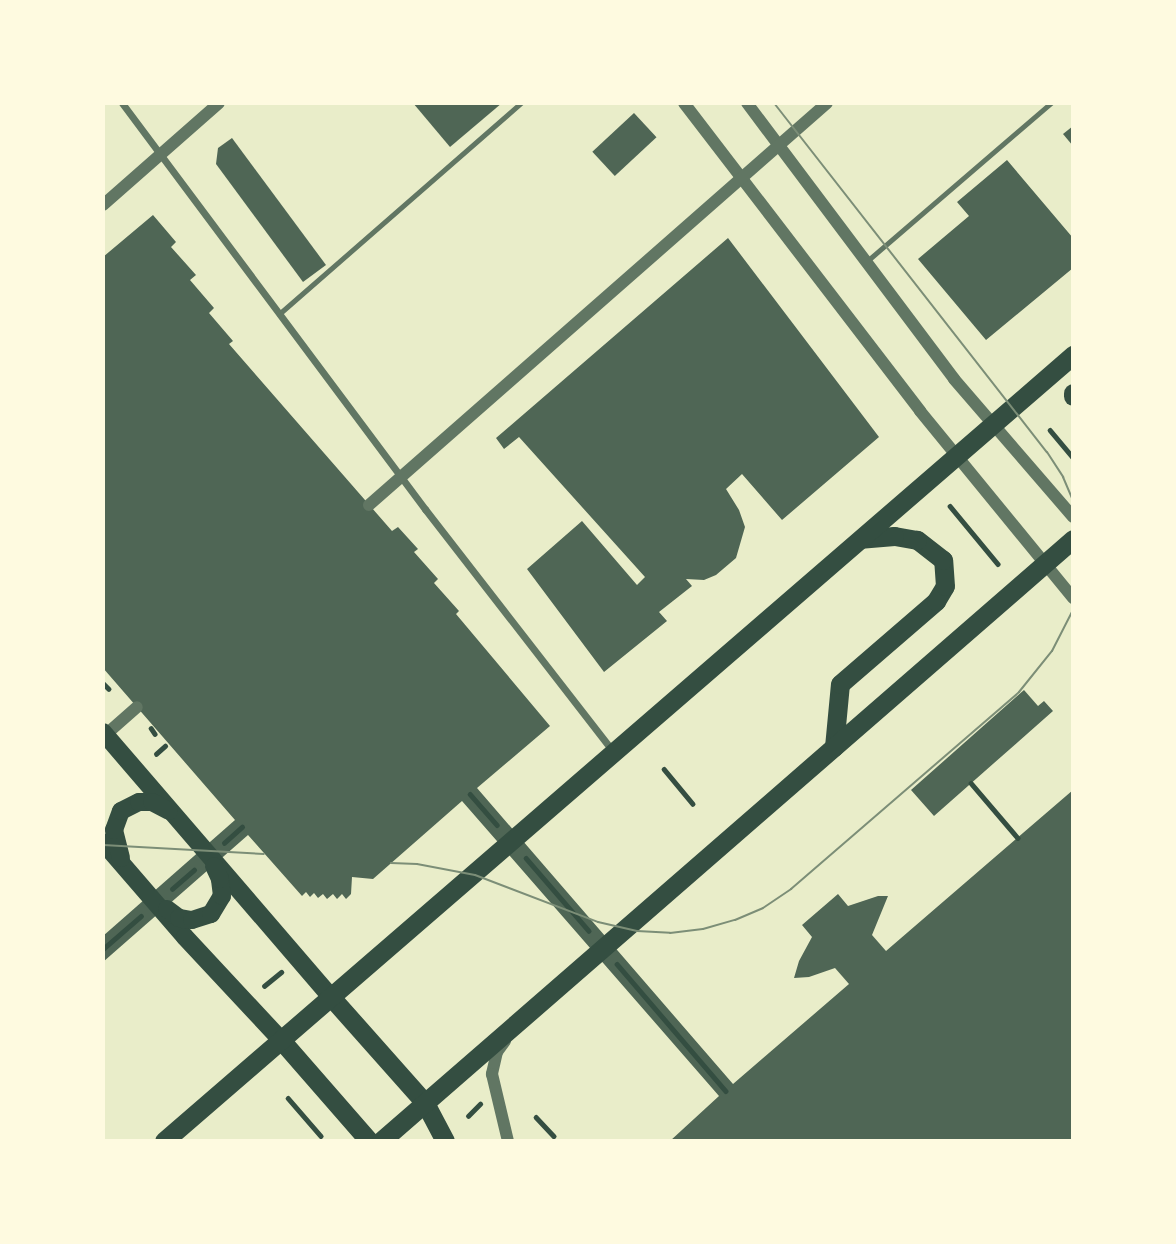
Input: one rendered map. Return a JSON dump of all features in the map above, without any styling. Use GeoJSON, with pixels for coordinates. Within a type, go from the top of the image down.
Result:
{"type":"FeatureCollection","features":[{"type":"Feature","properties":{"kind":"highway"},"geometry":{"type":"LineString","coordinates":[[164,1141],[1073,355]]}},
{"type":"Feature","properties":{"kind":"highway"},"geometry":{"type":"LineString","coordinates":[[834,747],[841,684],[936,601],[945,586],[943,560],[918,540],[894,536],[861,539]]}},
{"type":"Feature","properties":{"kind":"highway"},"geometry":{"type":"LineString","coordinates":[[382,1141],[1073,539]]}},
{"type":"Feature","properties":{"kind":"highway"},"geometry":{"type":"LineString","coordinates":[[331,997],[425,1103],[445,1141]]}},
{"type":"Feature","properties":{"kind":"highway"},"geometry":{"type":"LineString","coordinates":[[281,1040],[369,1141]]}},
{"type":"Feature","properties":{"kind":"main road"},"geometry":{"type":"LineString","coordinates":[[104,735],[180,819],[331,997]]}},
{"type":"Feature","properties":{"kind":"main road"},"geometry":{"type":"LineString","coordinates":[[124,865],[114,830],[121,811],[129,805],[152,802],[163,806],[180,819]]}},
{"type":"Feature","properties":{"kind":"main road"},"geometry":{"type":"LineString","coordinates":[[103,842],[281,1040]]}},
{"type":"Feature","properties":{"kind":"main road"},"geometry":{"type":"LineString","coordinates":[[153,899],[179,918],[192,920],[211,914],[221,901],[222,891],[220,879],[207,851]]}},
{"type":"Feature","properties":{"kind":"street"},"geometry":{"type":"LineString","coordinates":[[122,103],[400,476],[614,753]]}},
{"type":"Feature","properties":{"kind":"street"},"geometry":{"type":"LineString","coordinates":[[103,205],[219,103]]}},
{"type":"Feature","properties":{"kind":"street"},"geometry":{"type":"LineString","coordinates":[[684,103],[956,457],[1073,598]]}},
{"type":"Feature","properties":{"kind":"street"},"geometry":{"type":"LineString","coordinates":[[747,103],[865,263],[992,425],[1073,517]]}},
{"type":"Feature","properties":{"kind":"street"},"geometry":{"type":"LineString","coordinates":[[369,505],[827,103]]}},
{"type":"Feature","properties":{"kind":"street"},"geometry":{"type":"LineString","coordinates":[[104,735],[137,707]]}},
{"type":"Feature","properties":{"kind":"street"},"geometry":{"type":"LineString","coordinates":[[508,1141],[493,1084],[493,1065],[497,1052],[520,1020]]}},
{"type":"Feature","properties":{"kind":"lane"},"geometry":{"type":"LineString","coordinates":[[279,314],[521,103]]}},
{"type":"Feature","properties":{"kind":"lane"},"geometry":{"type":"LineString","coordinates":[[865,263],[1051,103]]}},
{"type":"Feature","properties":{"kind":"path"},"geometry":{"type":"LineString","coordinates":[[1050,430],[1073,457]]}},
{"type":"Feature","properties":{"kind":"path"},"geometry":{"type":"LineString","coordinates":[[950,506],[998,564]]}},
{"type":"Feature","properties":{"kind":"path"},"geometry":{"type":"LineString","coordinates":[[103,683],[109,689]]}},
{"type":"Feature","properties":{"kind":"path"},"geometry":{"type":"LineString","coordinates":[[151,728],[155,734]]}},
{"type":"Feature","properties":{"kind":"path"},"geometry":{"type":"LineString","coordinates":[[156,754],[165,746]]}},
{"type":"Feature","properties":{"kind":"path"},"geometry":{"type":"LineString","coordinates":[[664,769],[693,804]]}},
{"type":"Feature","properties":{"kind":"path"},"geometry":{"type":"LineString","coordinates":[[971,783],[1017,838]]}},
{"type":"Feature","properties":{"kind":"path"},"geometry":{"type":"LineString","coordinates":[[264,986],[281,972]]}},
{"type":"Feature","properties":{"kind":"path"},"geometry":{"type":"LineString","coordinates":[[288,1098],[321,1136]]}},
{"type":"Feature","properties":{"kind":"path"},"geometry":{"type":"LineString","coordinates":[[468,1116],[484,1100]]}},
{"type":"Feature","properties":{"kind":"path"},"geometry":{"type":"LineString","coordinates":[[536,1117],[554,1136]]}},
{"type":"Feature","properties":{"kind":"building"},"geometry":{"type":"Polygon","coordinates":[[[413,103],[502,103],[450,147],[413,103]]]}},
{"type":"Feature","properties":{"kind":"building"},"geometry":{"type":"Polygon","coordinates":[[[634,113],[657,137],[615,176],[592,152],[634,113]]]}},
{"type":"Feature","properties":{"kind":"building"},"geometry":{"type":"Polygon","coordinates":[[[1073,126],[1073,146],[1063,134],[1073,126]]]}},
{"type":"Feature","properties":{"kind":"building"},"geometry":{"type":"Polygon","coordinates":[[[232,138],[326,265],[303,282],[216,164],[218,148],[232,138]]]}},
{"type":"Feature","properties":{"kind":"building"},"geometry":{"type":"Polygon","coordinates":[[[1007,160],[1073,238],[1073,268],[986,340],[918,259],[969,216],[957,202],[1007,160]]]}},
{"type":"Feature","properties":{"kind":"building"},"geometry":{"type":"Polygon","coordinates":[[[153,215],[176,242],[171,247],[196,275],[190,280],[214,308],[209,313],[233,341],[229,344],[392,531],[398,527],[418,549],[414,552],[438,579],[434,583],[459,611],[456,614],[550,726],[477,788],[733,1084],[849,984],[835,968],[809,977],[794,978],[799,961],[812,937],[802,925],[838,894],[848,906],[878,896],[888,896],[872,935],[886,951],[1073,790],[1073,1141],[670,1141],[719,1096],[462,801],[373,879],[352,877],[351,894],[346,899],[342,894],[337,899],[333,894],[327,899],[323,894],[318,898],[314,893],[310,897],[306,892],[302,896],[248,835],[103,962],[103,936],[235,820],[103,668],[103,257],[153,215]]]}},
{"type":"Feature","properties":{"kind":"building"},"geometry":{"type":"Polygon","coordinates":[[[728,238],[879,437],[782,520],[742,474],[726,489],[739,510],[745,527],[736,558],[716,575],[704,580],[686,579],[692,586],[659,612],[667,621],[604,672],[527,569],[582,521],[637,585],[645,577],[519,437],[504,449],[496,438],[728,238]]]}},
{"type":"Feature","properties":{"kind":"building"},"geometry":{"type":"Polygon","coordinates":[[[1024,690],[1038,706],[1044,701],[1053,711],[934,816],[911,790],[1024,690]]]}},
{"type":"Feature","properties":{"kind":"tram line"},"geometry":{"type":"LineString","coordinates":[[774,103],[1047,452],[1063,477],[1073,501]]}},
{"type":"Feature","properties":{"kind":"tram line"},"geometry":{"type":"LineString","coordinates":[[391,863],[417,864],[475,875],[598,922],[637,931],[670,933],[703,929],[735,920],[763,908],[791,889],[1019,692],[1052,651],[1073,610]]}},
{"type":"Feature","properties":{"kind":"tram line"},"geometry":{"type":"LineString","coordinates":[[103,845],[264,854]]}}]}
